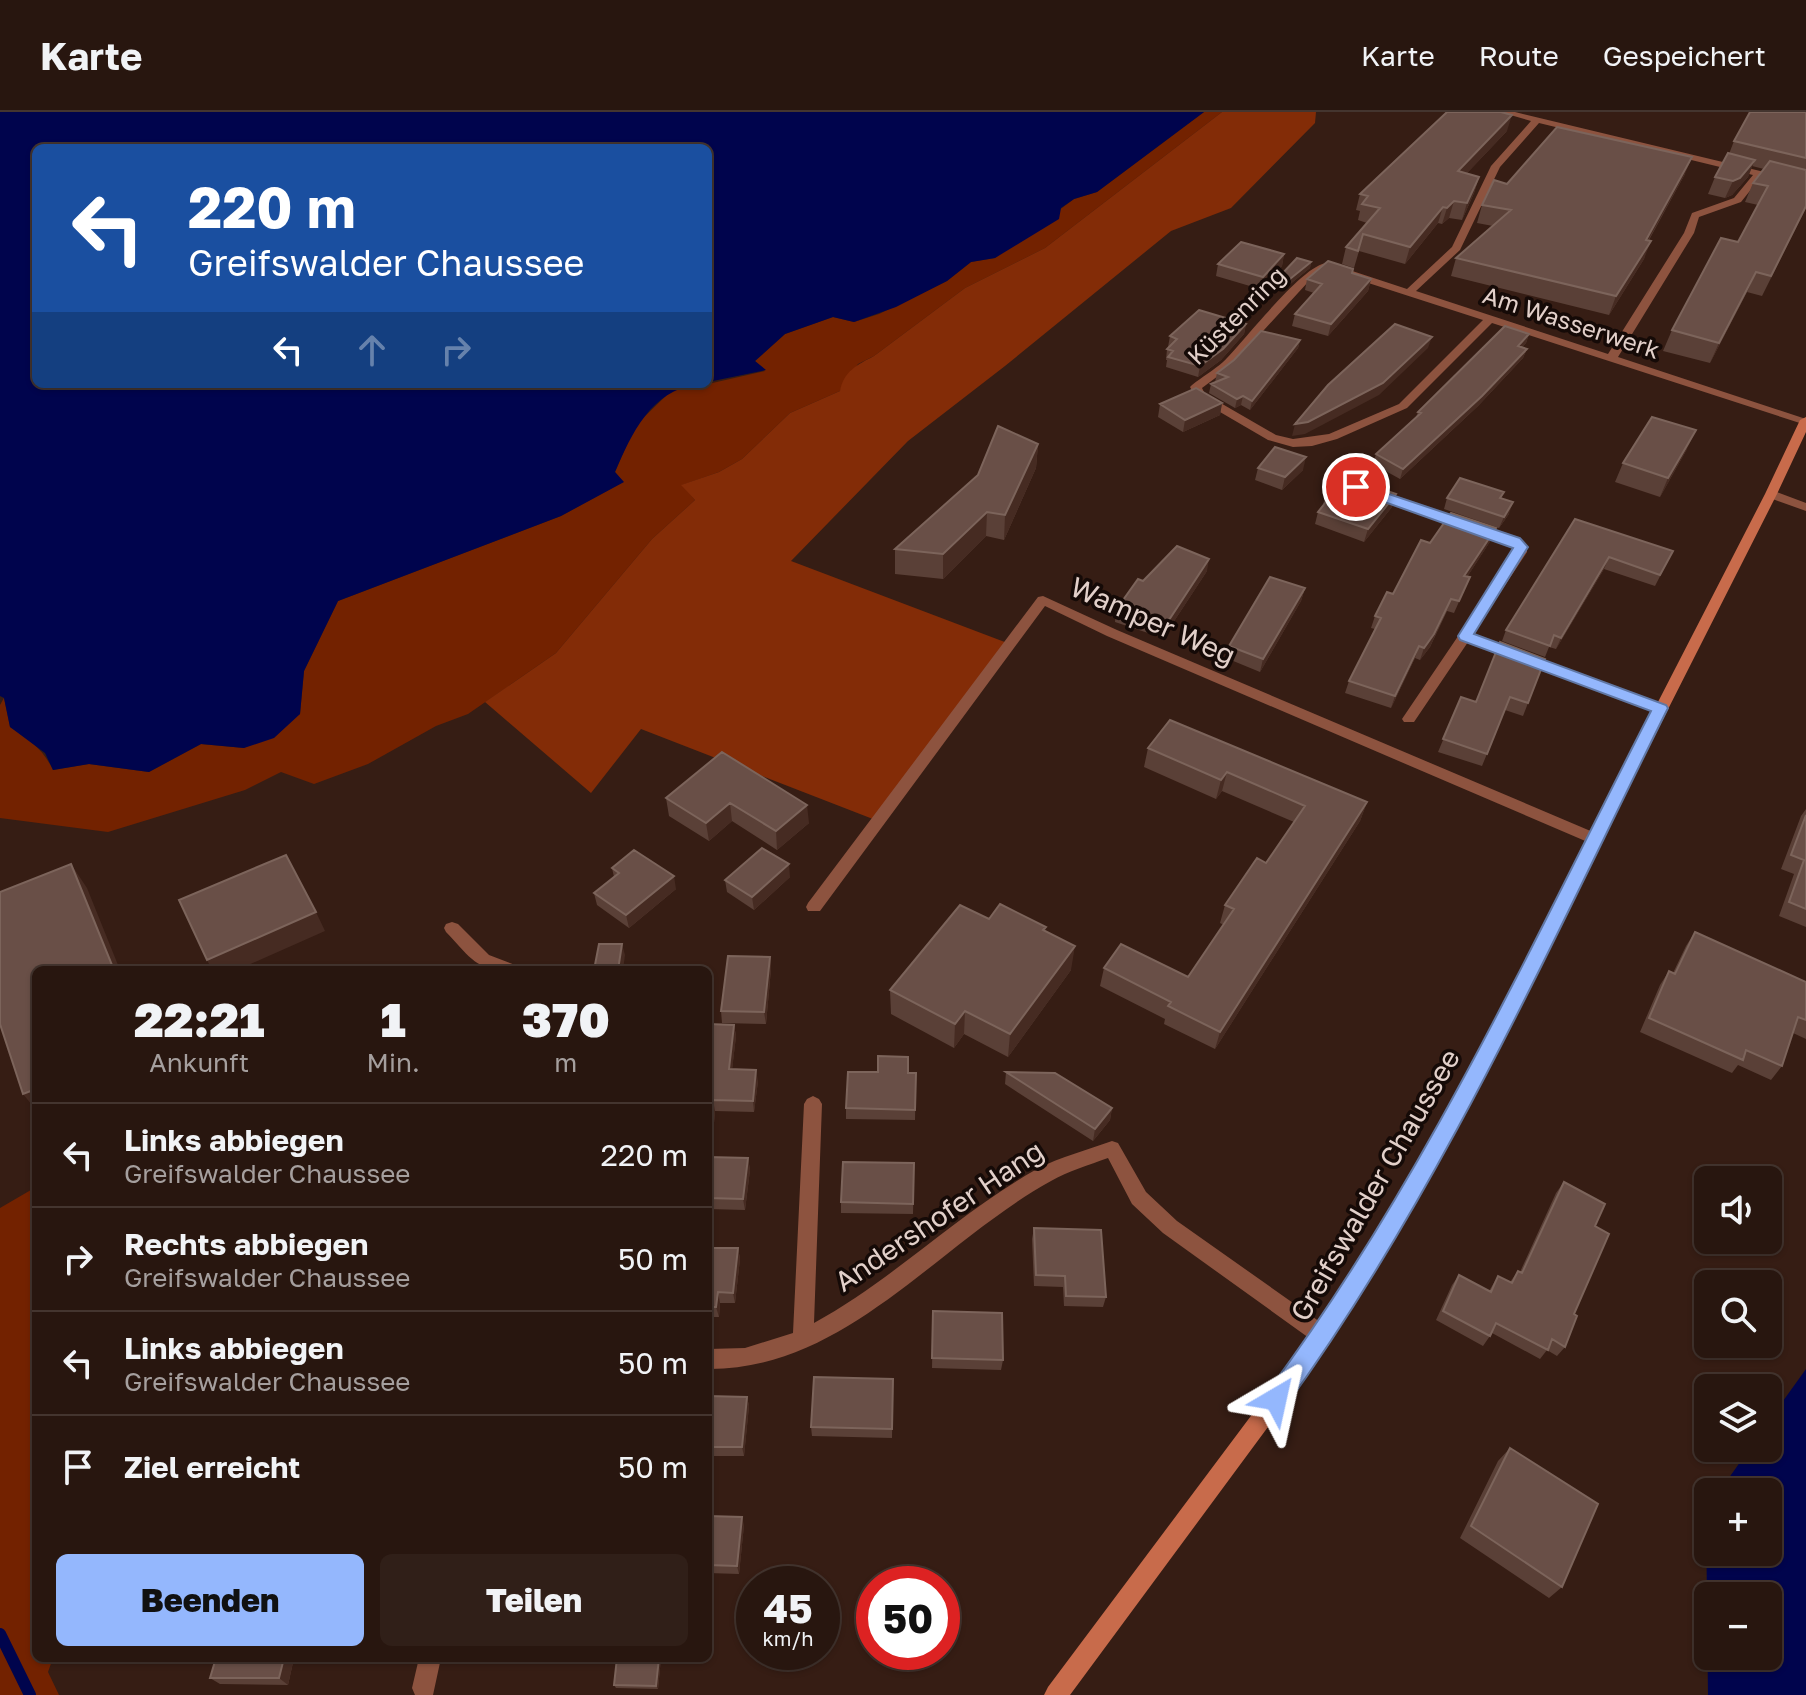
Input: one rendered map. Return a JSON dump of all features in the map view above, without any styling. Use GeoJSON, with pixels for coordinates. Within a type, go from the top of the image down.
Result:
{"type":"FeatureCollection","features":[{"type":"Feature","properties":{"kind":"main road","name":"Greifswalder Chaussee"},"geometry":{"type":"LineString","coordinates":[[1056,1695],[1323,1336],[1451,1121],[1771,494],[1805,421]]}},
{"type":"Feature","properties":{"kind":"street"},"geometry":{"type":"LineString","coordinates":[[1504,112],[1806,185]]}},
{"type":"Feature","properties":{"kind":"street"},"geometry":{"type":"LineString","coordinates":[[1409,292],[1456,248],[1496,166],[1537,120]]}},
{"type":"Feature","properties":{"kind":"street"},"geometry":{"type":"LineString","coordinates":[[1611,359],[1689,233],[1695,215],[1730,207],[1742,200],[1758,174]]}},
{"type":"Feature","properties":{"kind":"street","name":"Am Wasserwerk"},"geometry":{"type":"LineString","coordinates":[[1324,265],[1805,421]]}},
{"type":"Feature","properties":{"kind":"street","name":"Küstenring"},"geometry":{"type":"LineString","coordinates":[[1324,265],[1305,279],[1226,365],[1196,387],[1200,396],[1272,438],[1293,443],[1333,437],[1403,406],[1489,320]]}},
{"type":"Feature","properties":{"kind":"street"},"geometry":{"type":"LineString","coordinates":[[1330,478],[1515,541],[1521,547],[1409,719]]}},
{"type":"Feature","properties":{"kind":"street"},"geometry":{"type":"LineString","coordinates":[[1771,494],[1806,507]]}},
{"type":"Feature","properties":{"kind":"street","name":"Wamper Weg"},"geometry":{"type":"LineString","coordinates":[[814,907],[1043,600],[1125,639],[1595,839]]}},
{"type":"Feature","properties":{"kind":"street"},"geometry":{"type":"LineString","coordinates":[[1465,636],[1660,708]]}},
{"type":"Feature","properties":{"kind":"street"},"geometry":{"type":"LineString","coordinates":[[452,928],[483,960],[499,966]]}},
{"type":"Feature","properties":{"kind":"street","name":"Andershofer Hang"},"geometry":{"type":"LineString","coordinates":[[803,1339],[813,1104]]}},
{"type":"Feature","properties":{"kind":"street","name":"Andershofer Hang"},"geometry":{"type":"LineString","coordinates":[[712,1359],[742,1359],[803,1339],[839,1320],[1032,1183],[1076,1161],[1112,1149],[1139,1198],[1170,1227],[1323,1336]]}},
{"type":"Feature","properties":{"kind":"street"},"geometry":{"type":"LineString","coordinates":[[424,1688],[429,1662]]}},
{"type":"Feature","properties":{"kind":"shaded area"},"geometry":{"type":"Polygon","coordinates":[[[0,112],[1204,112],[1097,192],[1074,199],[1061,208],[1059,219],[995,258],[971,262],[947,281],[896,307],[854,322],[833,317],[785,334],[755,361],[766,370],[712,381],[712,144],[32,144],[32,388],[681,388],[655,405],[636,429],[615,472],[624,482],[561,516],[338,601],[304,671],[300,714],[274,738],[244,748],[201,744],[149,772],[89,764],[53,770],[45,753],[10,727],[4,698],[0,696],[0,112]]]}},
{"type":"Feature","properties":{"kind":"shaded area"},"geometry":{"type":"Polygon","coordinates":[[[1204,112],[1222,112],[1045,248],[965,288],[874,356],[858,364],[840,391],[790,413],[742,459],[719,472],[682,485],[695,500],[652,539],[556,653],[468,714],[436,726],[368,764],[314,784],[281,772],[245,790],[108,832],[0,818],[0,705],[4,698],[10,727],[35,745],[53,770],[89,764],[149,772],[201,744],[244,748],[300,714],[304,671],[338,601],[561,516],[623,482],[615,472],[635,426],[674,388],[712,388],[712,383],[765,371],[755,361],[785,334],[833,317],[854,322],[879,314],[947,281],[971,262],[995,258],[1074,199],[1097,192],[1204,112]]]}},
{"type":"Feature","properties":{"kind":"shaded area"},"geometry":{"type":"Polygon","coordinates":[[[1222,112],[1316,112],[1315,123],[1231,208],[1171,231],[908,441],[791,561],[1010,644],[878,821],[641,729],[591,793],[485,702],[556,653],[652,539],[695,500],[681,485],[719,472],[742,459],[790,413],[840,391],[845,378],[857,366],[965,288],[1045,248],[1222,112]]]}},
{"type":"Feature","properties":{"kind":"shaded area"},"geometry":{"type":"Polygon","coordinates":[[[32,1189],[32,1662],[52,1662],[48,1672],[59,1695],[0,1695],[0,1208],[32,1189]]]}},
{"type":"Feature","properties":{"kind":"shaded area"},"geometry":{"type":"Polygon","coordinates":[[[1806,1369],[1806,1695],[1708,1695],[1708,1670],[1782,1670],[1782,1582],[1707,1582],[1707,1566],[1782,1566],[1782,1478],[1729,1478],[1740,1462],[1782,1462],[1782,1402],[1806,1369]]]}},
{"type":"Feature","properties":{"kind":"building"},"geometry":{"type":"Polygon","coordinates":[[[1447,112],[1501,112],[1512,115],[1458,171],[1479,177],[1467,203],[1454,201],[1447,208],[1443,207],[1410,247],[1363,234],[1358,251],[1346,247],[1380,208],[1362,204],[1368,196],[1360,194],[1447,112]]]}},
{"type":"Feature","properties":{"kind":"building"},"geometry":{"type":"Polygon","coordinates":[[[1750,112],[1806,112],[1806,158],[1734,141],[1750,112]]]}},
{"type":"Feature","properties":{"kind":"building"},"geometry":{"type":"Polygon","coordinates":[[[1557,127],[1692,157],[1646,240],[1651,241],[1616,296],[1456,258],[1511,210],[1482,205],[1494,180],[1507,184],[1557,127]]]}},
{"type":"Feature","properties":{"kind":"building"},"geometry":{"type":"Polygon","coordinates":[[[1728,153],[1755,160],[1740,178],[1733,181],[1715,177],[1728,153]]]}},
{"type":"Feature","properties":{"kind":"building"},"geometry":{"type":"Polygon","coordinates":[[[1770,161],[1806,170],[1806,206],[1771,276],[1756,272],[1719,343],[1672,330],[1721,238],[1738,242],[1768,186],[1753,183],[1770,161]]]}},
{"type":"Feature","properties":{"kind":"building"},"geometry":{"type":"Polygon","coordinates":[[[1241,242],[1284,254],[1263,277],[1218,264],[1241,242]]]}},
{"type":"Feature","properties":{"kind":"building"},"geometry":{"type":"Polygon","coordinates":[[[1297,258],[1311,262],[1290,279],[1280,276],[1297,258]]]}},
{"type":"Feature","properties":{"kind":"building"},"geometry":{"type":"Polygon","coordinates":[[[1328,261],[1371,279],[1331,324],[1295,314],[1322,284],[1307,279],[1328,261]]]}},
{"type":"Feature","properties":{"kind":"building"},"geometry":{"type":"Polygon","coordinates":[[[1199,310],[1246,324],[1223,349],[1200,366],[1168,357],[1173,351],[1167,349],[1177,339],[1170,336],[1199,310]]]}},
{"type":"Feature","properties":{"kind":"building"},"geometry":{"type":"Polygon","coordinates":[[[1395,324],[1432,337],[1383,383],[1308,422],[1295,424],[1328,385],[1395,324]]]}},
{"type":"Feature","properties":{"kind":"building"},"geometry":{"type":"Polygon","coordinates":[[[1505,326],[1529,334],[1518,346],[1527,349],[1482,396],[1403,469],[1376,454],[1421,413],[1418,412],[1505,326]]]}},
{"type":"Feature","properties":{"kind":"building"},"geometry":{"type":"Polygon","coordinates":[[[1261,331],[1300,340],[1252,401],[1243,396],[1237,399],[1211,384],[1228,377],[1217,373],[1261,331]]]}},
{"type":"Feature","properties":{"kind":"building"},"geometry":{"type":"Polygon","coordinates":[[[1196,388],[1222,403],[1185,420],[1160,404],[1196,388]]]}},
{"type":"Feature","properties":{"kind":"building"},"geometry":{"type":"Polygon","coordinates":[[[1652,417],[1696,430],[1668,478],[1623,463],[1652,417]]]}},
{"type":"Feature","properties":{"kind":"building"},"geometry":{"type":"Polygon","coordinates":[[[998,426],[1038,444],[1005,515],[987,512],[943,554],[895,549],[978,475],[998,426]]]}},
{"type":"Feature","properties":{"kind":"building"},"geometry":{"type":"Polygon","coordinates":[[[1275,447],[1306,457],[1285,477],[1258,468],[1275,447]]]}},
{"type":"Feature","properties":{"kind":"building"},"geometry":{"type":"Polygon","coordinates":[[[1343,476],[1396,494],[1368,529],[1318,512],[1333,493],[1327,491],[1343,476]]]}},
{"type":"Feature","properties":{"kind":"building"},"geometry":{"type":"Polygon","coordinates":[[[1460,478],[1504,492],[1500,498],[1513,502],[1504,517],[1447,498],[1460,478]]]}},
{"type":"Feature","properties":{"kind":"building"},"geometry":{"type":"Polygon","coordinates":[[[1451,513],[1496,528],[1464,576],[1470,577],[1459,601],[1451,599],[1434,634],[1424,648],[1419,646],[1395,696],[1349,681],[1381,618],[1375,616],[1387,592],[1393,594],[1421,540],[1430,543],[1451,513]]]}},
{"type":"Feature","properties":{"kind":"building"},"geometry":{"type":"Polygon","coordinates":[[[1575,519],[1673,551],[1660,575],[1609,557],[1561,638],[1554,635],[1550,646],[1506,630],[1575,519]]]}},
{"type":"Feature","properties":{"kind":"building"},"geometry":{"type":"Polygon","coordinates":[[[1177,546],[1209,559],[1165,626],[1116,610],[1138,579],[1143,581],[1177,546]]]}},
{"type":"Feature","properties":{"kind":"building"},"geometry":{"type":"Polygon","coordinates":[[[1270,577],[1305,588],[1263,659],[1229,646],[1270,577]]]}},
{"type":"Feature","properties":{"kind":"building"},"geometry":{"type":"Polygon","coordinates":[[[1500,642],[1545,659],[1528,703],[1510,697],[1487,754],[1443,739],[1461,697],[1476,702],[1500,642]]]}},
{"type":"Feature","properties":{"kind":"building"},"geometry":{"type":"Polygon","coordinates":[[[1170,720],[1367,802],[1220,1032],[1168,1006],[1171,1002],[1104,968],[1121,944],[1188,977],[1234,909],[1225,905],[1257,858],[1266,863],[1305,806],[1227,772],[1221,780],[1148,748],[1170,720]]]}},
{"type":"Feature","properties":{"kind":"building"},"geometry":{"type":"Polygon","coordinates":[[[722,752],[807,805],[776,831],[730,803],[706,823],[666,798],[722,752]]]}},
{"type":"Feature","properties":{"kind":"building"},"geometry":{"type":"Polygon","coordinates":[[[1806,815],[1806,909],[1789,902],[1804,860],[1791,855],[1806,815]]]}},
{"type":"Feature","properties":{"kind":"building"},"geometry":{"type":"Polygon","coordinates":[[[762,848],[789,864],[752,897],[725,880],[762,848]]]}},
{"type":"Feature","properties":{"kind":"building"},"geometry":{"type":"Polygon","coordinates":[[[634,850],[674,876],[626,915],[594,893],[619,873],[612,868],[634,850]]]}},
{"type":"Feature","properties":{"kind":"building"},"geometry":{"type":"Polygon","coordinates":[[[286,855],[316,912],[207,960],[179,900],[286,855]]]}},
{"type":"Feature","properties":{"kind":"building"},"geometry":{"type":"Polygon","coordinates":[[[71,864],[112,966],[32,966],[32,1091],[23,1094],[0,1024],[0,892],[71,864]]]}},
{"type":"Feature","properties":{"kind":"building"},"geometry":{"type":"Polygon","coordinates":[[[1000,904],[1046,927],[1043,930],[1075,946],[1010,1034],[965,1011],[955,1024],[890,990],[960,905],[989,919],[1000,904]]]}},
{"type":"Feature","properties":{"kind":"building"},"geometry":{"type":"Polygon","coordinates":[[[1695,932],[1806,982],[1806,1020],[1798,1017],[1782,1066],[1746,1050],[1743,1060],[1649,1018],[1669,971],[1675,974],[1695,932]]]}},
{"type":"Feature","properties":{"kind":"building"},"geometry":{"type":"Polygon","coordinates":[[[599,944],[622,944],[619,966],[595,966],[599,944]]]}},
{"type":"Feature","properties":{"kind":"building"},"geometry":{"type":"Polygon","coordinates":[[[728,956],[770,957],[764,1012],[721,1011],[728,956]]]}},
{"type":"Feature","properties":{"kind":"building"},"geometry":{"type":"Polygon","coordinates":[[[712,1024],[734,1025],[729,1069],[756,1070],[753,1101],[713,1100],[712,1112],[712,1024]]]}},
{"type":"Feature","properties":{"kind":"building"},"geometry":{"type":"Polygon","coordinates":[[[878,1056],[908,1057],[908,1073],[916,1073],[915,1110],[846,1108],[848,1072],[878,1072],[878,1056]]]}},
{"type":"Feature","properties":{"kind":"building"},"geometry":{"type":"Polygon","coordinates":[[[1006,1072],[1055,1073],[1112,1108],[1095,1129],[1006,1072]]]}},
{"type":"Feature","properties":{"kind":"building"},"geometry":{"type":"Polygon","coordinates":[[[712,1157],[748,1158],[743,1199],[712,1198],[712,1157]]]}},
{"type":"Feature","properties":{"kind":"building"},"geometry":{"type":"Polygon","coordinates":[[[843,1162],[914,1163],[913,1204],[841,1202],[843,1162]]]}},
{"type":"Feature","properties":{"kind":"building"},"geometry":{"type":"Polygon","coordinates":[[[1564,1182],[1605,1204],[1595,1226],[1609,1234],[1574,1314],[1577,1316],[1565,1347],[1552,1339],[1548,1350],[1496,1323],[1490,1336],[1443,1311],[1459,1275],[1491,1292],[1498,1276],[1512,1283],[1518,1271],[1522,1273],[1564,1182]]]}},
{"type":"Feature","properties":{"kind":"building"},"geometry":{"type":"Polygon","coordinates":[[[1034,1228],[1101,1230],[1106,1297],[1066,1296],[1065,1276],[1036,1275],[1034,1228]]]}},
{"type":"Feature","properties":{"kind":"building"},"geometry":{"type":"Polygon","coordinates":[[[712,1248],[738,1248],[733,1293],[718,1292],[716,1307],[712,1307],[712,1248]]]}},
{"type":"Feature","properties":{"kind":"building"},"geometry":{"type":"Polygon","coordinates":[[[933,1311],[1002,1313],[1003,1360],[932,1358],[933,1311]]]}},
{"type":"Feature","properties":{"kind":"building"},"geometry":{"type":"Polygon","coordinates":[[[814,1377],[893,1379],[892,1429],[811,1427],[814,1377]]]}},
{"type":"Feature","properties":{"kind":"building"},"geometry":{"type":"Polygon","coordinates":[[[712,1396],[747,1397],[742,1447],[712,1447],[712,1396]]]}},
{"type":"Feature","properties":{"kind":"building"},"geometry":{"type":"Polygon","coordinates":[[[1510,1448],[1598,1504],[1562,1587],[1471,1526],[1510,1448]]]}},
{"type":"Feature","properties":{"kind":"building"},"geometry":{"type":"Polygon","coordinates":[[[712,1516],[742,1517],[737,1566],[712,1565],[712,1516]]]}},
{"type":"Feature","properties":{"kind":"building"},"geometry":{"type":"Polygon","coordinates":[[[215,1662],[283,1662],[279,1678],[210,1678],[215,1662]]]}},
{"type":"Feature","properties":{"kind":"building"},"geometry":{"type":"Polygon","coordinates":[[[617,1662],[659,1662],[656,1686],[614,1685],[617,1662]]]}},
{"type":"Feature","properties":{"kind":"waterway"},"geometry":{"type":"LineString","coordinates":[[0,1634],[30,1695]]}},
{"type":"Feature","properties":{"kind":"route"},"geometry":{"type":"LineString","coordinates":[[1276,1399],[1323,1336],[1451,1121],[1660,708],[1465,636],[1521,552],[1521,547],[1515,541],[1356,487]]}}]}
